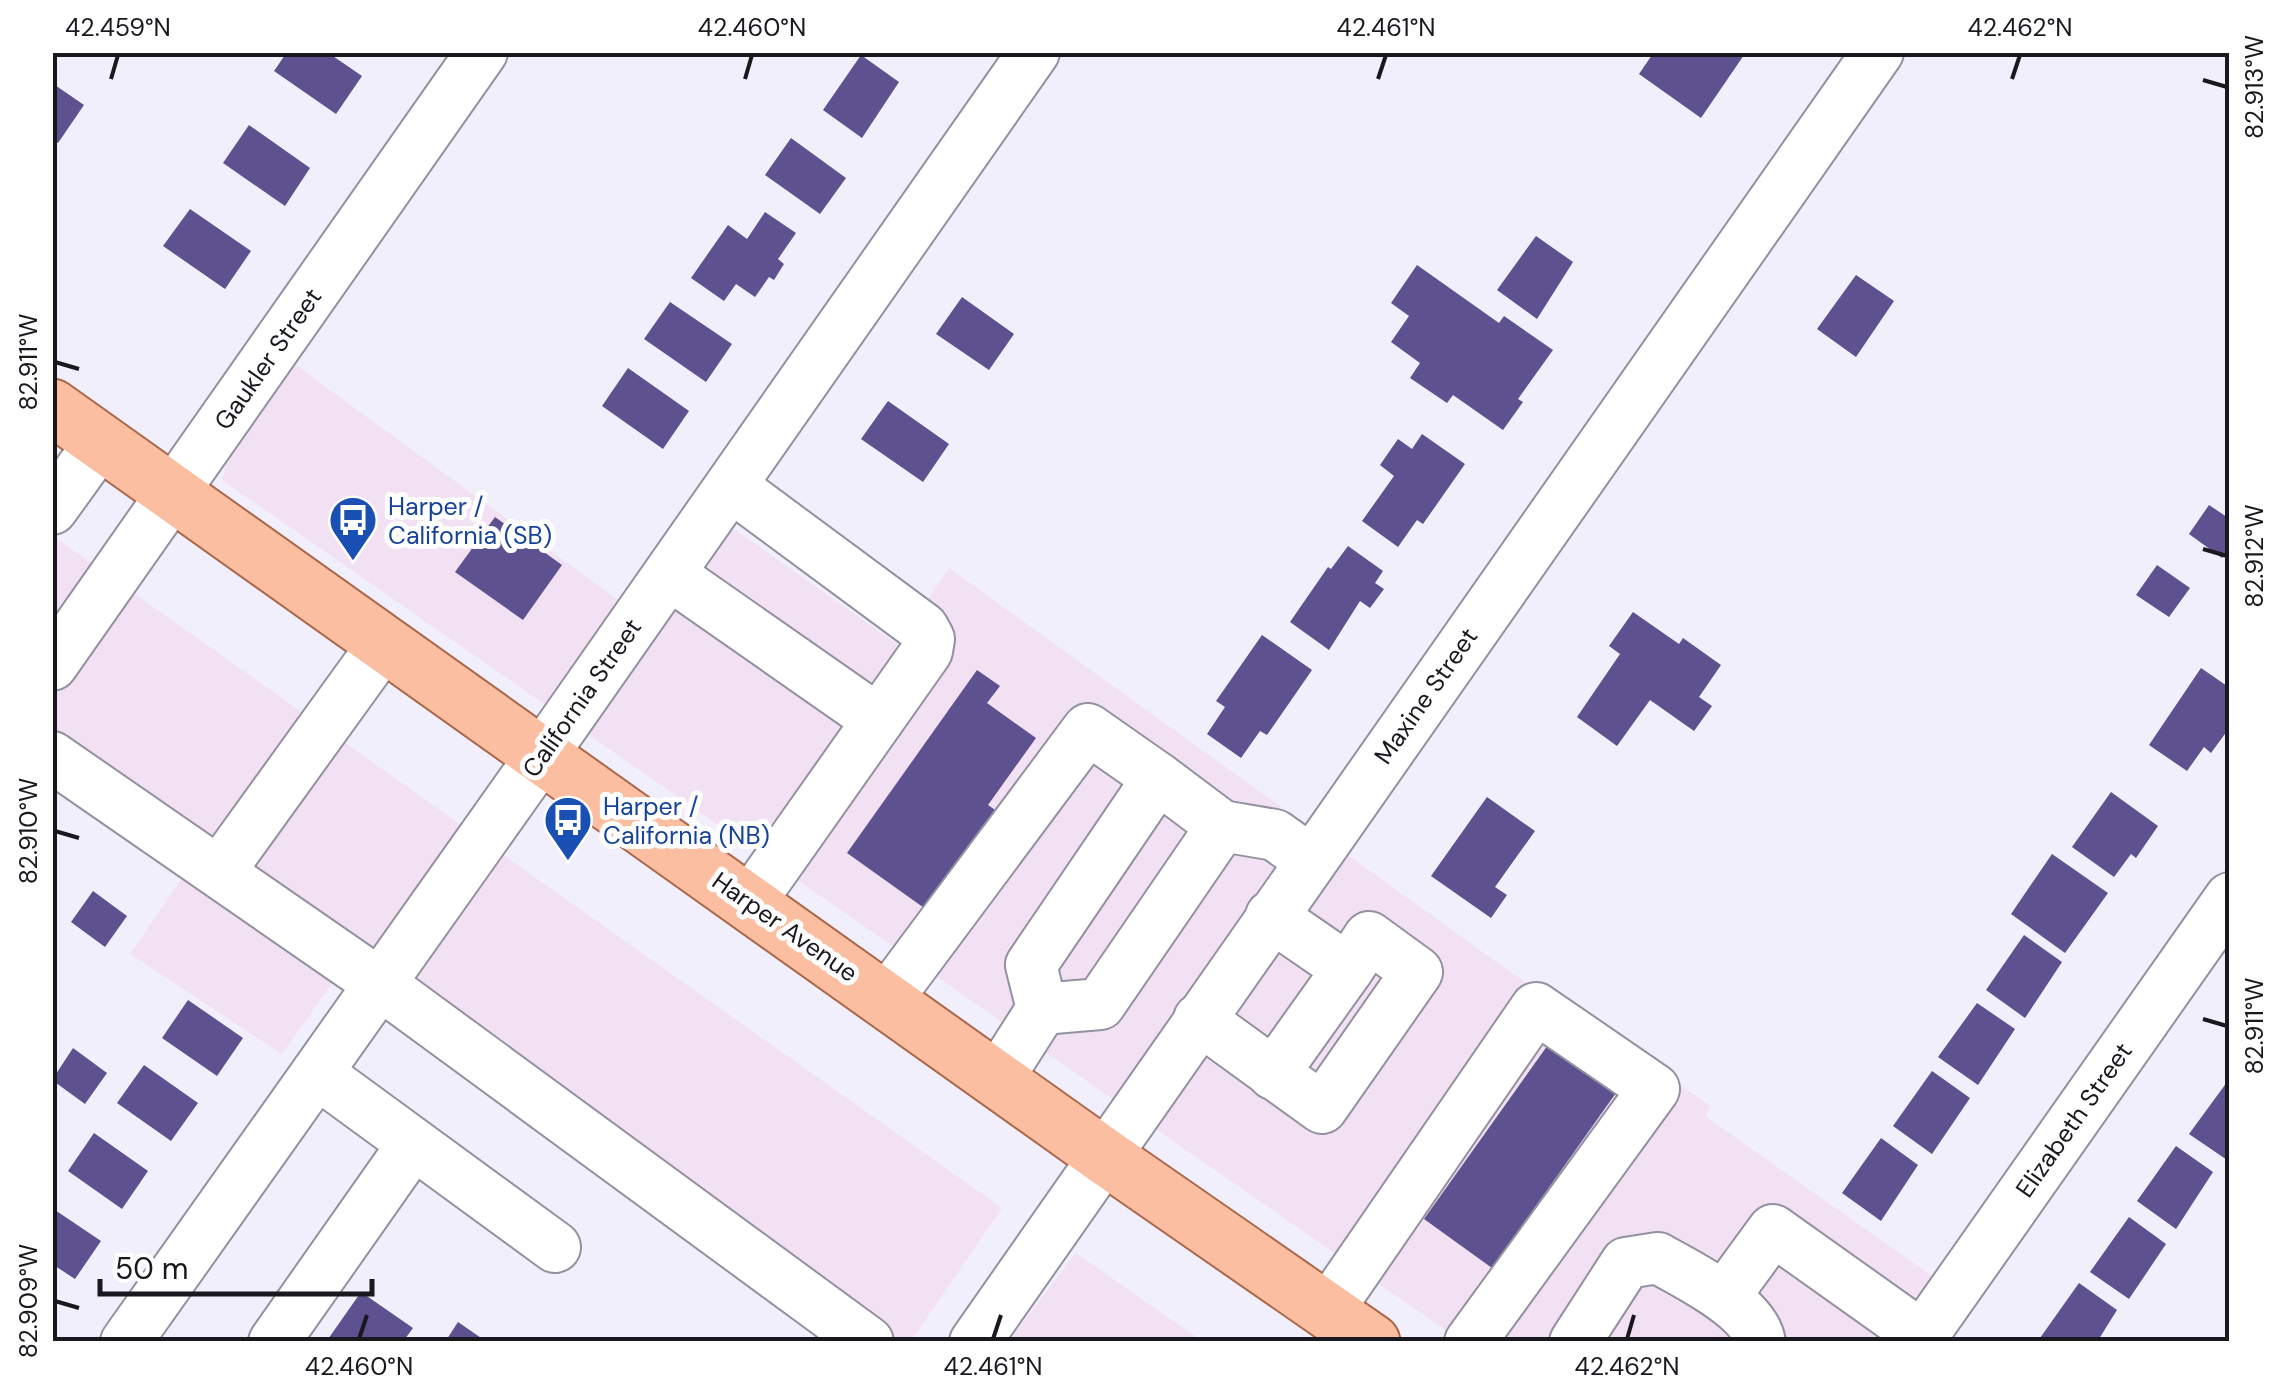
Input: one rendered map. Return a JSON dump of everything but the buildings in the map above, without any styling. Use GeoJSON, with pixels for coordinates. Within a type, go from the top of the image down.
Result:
{"type":"FeatureCollection","features":[{"type":"Feature","properties":{"kind":"main road","name":"Harper Avenue"},"geometry":{"type":"LineString","coordinates":[[52,407],[1104,1156],[1372,1342]]}},
{"type":"Feature","properties":{"kind":"street","name":"Gaukler Street"},"geometry":{"type":"LineString","coordinates":[[52,665],[482,52]]}},
{"type":"Feature","properties":{"kind":"street","name":"California Street"},"geometry":{"type":"LineString","coordinates":[[126,1342],[1034,52]]}},
{"type":"Feature","properties":{"kind":"street","name":"Maxine Street"},"geometry":{"type":"LineString","coordinates":[[976,1342],[1878,52]]}},
{"type":"Feature","properties":{"kind":"street"},"geometry":{"type":"LineString","coordinates":[[52,508],[101,441]]}},
{"type":"Feature","properties":{"kind":"street"},"geometry":{"type":"LineString","coordinates":[[730,486],[923,628],[930,640],[927,652],[750,902]]}},
{"type":"Feature","properties":{"kind":"street"},"geometry":{"type":"LineString","coordinates":[[669,574],[878,720]]}},
{"type":"Feature","properties":{"kind":"street"},"geometry":{"type":"LineString","coordinates":[[219,872],[386,642]]}},
{"type":"Feature","properties":{"kind":"street"},"geometry":{"type":"LineString","coordinates":[[887,999],[1088,729],[1222,826],[1275,835],[1310,860]]}},
{"type":"Feature","properties":{"kind":"street"},"geometry":{"type":"LineString","coordinates":[[52,756],[380,984],[868,1342]]}},
{"type":"Feature","properties":{"kind":"street"},"geometry":{"type":"LineString","coordinates":[[998,1078],[1042,1010],[1032,966],[1158,778]]}},
{"type":"Feature","properties":{"kind":"street"},"geometry":{"type":"LineString","coordinates":[[1042,1010],[1100,1004],[1222,826]]}},
{"type":"Feature","properties":{"kind":"street","name":"Elizabeth Street"},"geometry":{"type":"LineString","coordinates":[[1920,1339],[2230,898]]}},
{"type":"Feature","properties":{"kind":"street"},"geometry":{"type":"LineString","coordinates":[[1271,916],[1348,969]]}},
{"type":"Feature","properties":{"kind":"street"},"geometry":{"type":"LineString","coordinates":[[1200,1019],[1273,1074],[1322,1108],[1418,972],[1369,937],[1273,1074]]}},
{"type":"Feature","properties":{"kind":"street"},"geometry":{"type":"LineString","coordinates":[[1328,1310],[1536,1008],[1654,1089],[1470,1342]]}},
{"type":"Feature","properties":{"kind":"street"},"geometry":{"type":"LineString","coordinates":[[316,1072],[555,1248]]}},
{"type":"Feature","properties":{"kind":"street"},"geometry":{"type":"LineString","coordinates":[[274,1342],[414,1144]]}},
{"type":"Feature","properties":{"kind":"street"},"geometry":{"type":"LineString","coordinates":[[1724,1296],[1773,1230],[1920,1339]]}},
{"type":"Feature","properties":{"kind":"street"},"geometry":{"type":"LineString","coordinates":[[1575,1342],[1626,1264],[1658,1258],[1724,1296],[1758,1332],[1760,1342]]}},
{"type":"Feature","properties":{"kind":"shaded area"},"geometry":{"type":"Polygon","coordinates":[[[260,339],[625,605],[697,503],[897,644],[949,568],[1502,966],[1711,1106],[1705,1116],[1973,1305],[1947,1341],[1461,1341],[222,480],[260,339]]]}},
{"type":"Feature","properties":{"kind":"shaded area"},"geometry":{"type":"Polygon","coordinates":[[[53,536],[1002,1208],[911,1341],[842,1341],[335,979],[282,1054],[130,954],[187,871],[53,775],[53,536]]]}},
{"type":"Feature","properties":{"kind":"shaded area"},"geometry":{"type":"Polygon","coordinates":[[[1076,1253],[1202,1341],[1009,1341],[1076,1253]]]}},
{"type":"Feature","properties":{"kind":"place","name":"Harper / California (SB)"},"geometry":{"type":"Point","coordinates":[353,562]}},
{"type":"Feature","properties":{"kind":"place","name":"Harper / California (NB)"},"geometry":{"type":"Point","coordinates":[568,862]}}]}
